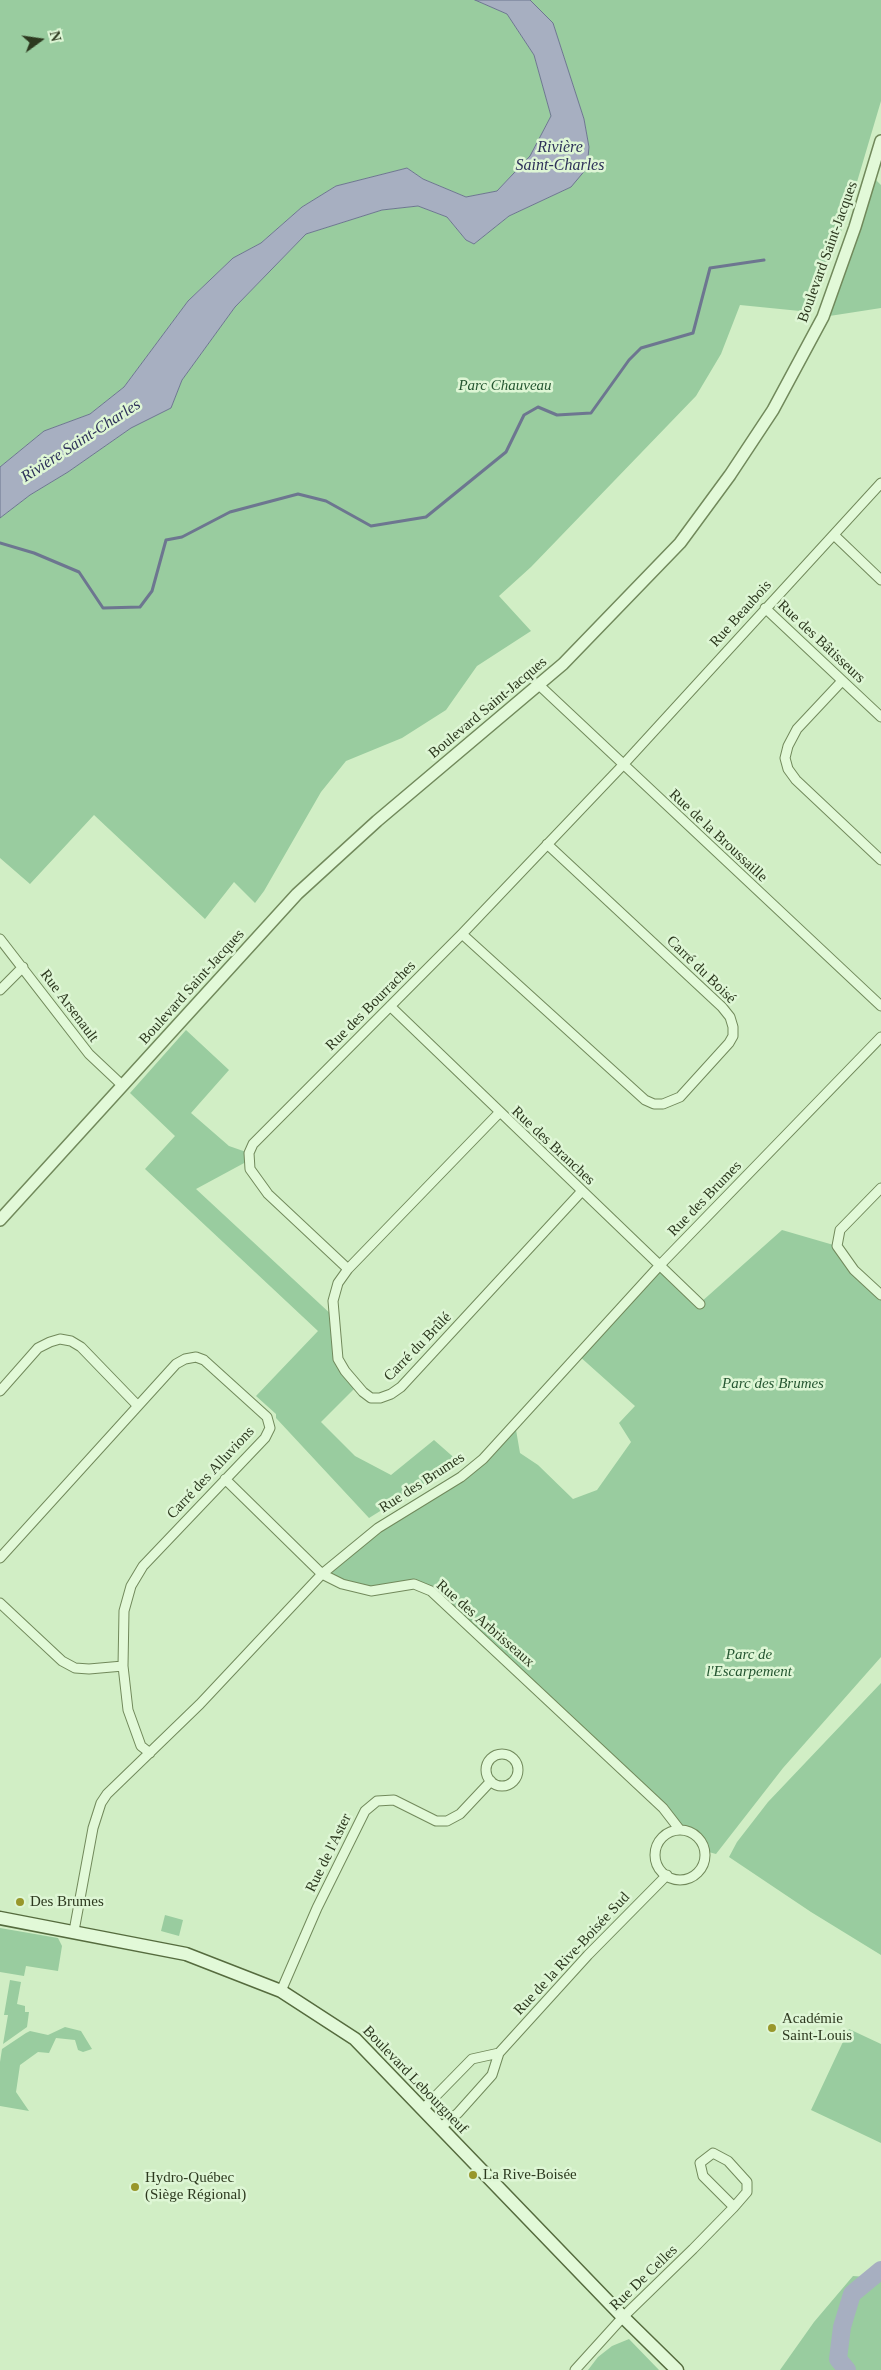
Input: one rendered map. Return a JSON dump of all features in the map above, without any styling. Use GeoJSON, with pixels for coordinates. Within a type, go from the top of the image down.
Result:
{"type":"FeatureCollection","features":[{"type":"Feature","properties":{"kind":"main road","name":"Boulevard Lebourgneuf"},"geometry":{"type":"LineString","coordinates":[[0,1918],[186,1954],[281,1991],[355,2039],[623,2317],[677,2370]]}},
{"type":"Feature","properties":{"kind":"street","name":"Boulevard Saint-Jacques"},"geometry":{"type":"LineString","coordinates":[[0,1220],[297,894],[376,821],[584,644],[680,543],[730,475],[773,410],[823,317],[858,218],[881,141]]}},
{"type":"Feature","properties":{"kind":"street","name":"Rue Beaubois"},"geometry":{"type":"LineString","coordinates":[[622,766],[881,483]]}},
{"type":"Feature","properties":{"kind":"street"},"geometry":{"type":"LineString","coordinates":[[834,535],[881,580]]}},
{"type":"Feature","properties":{"kind":"street","name":"Rue des Bâtisseurs"},"geometry":{"type":"LineString","coordinates":[[765,608],[881,717]]}},
{"type":"Feature","properties":{"kind":"street"},"geometry":{"type":"LineString","coordinates":[[842,681],[797,729],[788,746],[785,758],[788,769],[796,780],[881,860]]}},
{"type":"Feature","properties":{"kind":"street","name":"Rue de la Broussaille"},"geometry":{"type":"LineString","coordinates":[[538,685],[622,766],[881,1006]]}},
{"type":"Feature","properties":{"kind":"street","name":"Rue des Bourraches"},"geometry":{"type":"LineString","coordinates":[[348,1268],[268,1194],[250,1169],[248,1153],[253,1144],[462,934],[622,766]]}},
{"type":"Feature","properties":{"kind":"street","name":"Carré du Boisé"},"geometry":{"type":"LineString","coordinates":[[462,934],[645,1100],[654,1104],[663,1104],[680,1097],[729,1043],[733,1036],[730,1017],[722,1007],[547,844]]}},
{"type":"Feature","properties":{"kind":"street","name":"Rue Arsenault"},"geometry":{"type":"LineString","coordinates":[[0,938],[23,967],[50,1007],[89,1054],[122,1086]]}},
{"type":"Feature","properties":{"kind":"street"},"geometry":{"type":"LineString","coordinates":[[0,990],[23,967]]}},
{"type":"Feature","properties":{"kind":"street","name":"Rue des Branches"},"geometry":{"type":"LineString","coordinates":[[390,1006],[499,1114],[700,1304]]}},
{"type":"Feature","properties":{"kind":"street","name":"Rue des Brumes"},"geometry":{"type":"LineString","coordinates":[[74,1931],[93,1828],[106,1794],[200,1704],[322,1574],[378,1528],[461,1477],[483,1459],[660,1265],[881,1037]]}},
{"type":"Feature","properties":{"kind":"street","name":"Carré du Brûlé"},"geometry":{"type":"LineString","coordinates":[[499,1114],[348,1268],[338,1283],[333,1301],[338,1359],[345,1371],[363,1392],[371,1398],[380,1398],[401,1387],[582,1191]]}},
{"type":"Feature","properties":{"kind":"street"},"geometry":{"type":"LineString","coordinates":[[881,1188],[840,1230],[836,1246],[854,1270],[881,1295]]}},
{"type":"Feature","properties":{"kind":"street"},"geometry":{"type":"LineString","coordinates":[[0,1391],[38,1348],[60,1339],[70,1341],[81,1347],[138,1406]]}},
{"type":"Feature","properties":{"kind":"street","name":"Carré des Alluvions"},"geometry":{"type":"LineString","coordinates":[[0,1558],[176,1364],[191,1357],[204,1360],[267,1417],[270,1428],[265,1438],[143,1566],[132,1586],[124,1611],[123,1666],[128,1710],[142,1746],[150,1753]]}},
{"type":"Feature","properties":{"kind":"street","name":"Rue des Arbrisseaux"},"geometry":{"type":"LineString","coordinates":[[225,1479],[322,1574],[342,1584],[371,1591],[414,1584],[431,1592],[663,1808],[680,1830]]}},
{"type":"Feature","properties":{"kind":"street"},"geometry":{"type":"LineString","coordinates":[[0,1603],[62,1661],[75,1668],[89,1669],[123,1666]]}},
{"type":"Feature","properties":{"kind":"street","name":"Rue de l'Aster"},"geometry":{"type":"LineString","coordinates":[[281,1991],[317,1908],[365,1811],[377,1801],[394,1800],[436,1821],[447,1821],[460,1814],[491,1781]]}},
{"type":"Feature","properties":{"kind":"street"},"geometry":{"type":"LineString","coordinates":[[680,1830],[690,1832],[699,1838],[705,1851],[704,1862],[699,1871],[690,1878],[678,1880],[666,1876],[657,1862],[657,1846],[663,1837],[670,1832],[680,1830]]}},
{"type":"Feature","properties":{"kind":"street","name":"Rue de la Rive-Boisée Sud"},"geometry":{"type":"LineString","coordinates":[[440,2128],[463,2107],[492,2075],[499,2053],[588,1955],[666,1876]]}},
{"type":"Feature","properties":{"kind":"street"},"geometry":{"type":"LineString","coordinates":[[423,2109],[472,2059],[499,2053]]}},
{"type":"Feature","properties":{"kind":"street","name":"Rue De Celles"},"geometry":{"type":"LineString","coordinates":[[575,2370],[623,2317],[734,2207],[747,2192],[747,2182],[728,2161],[713,2153],[700,2163],[703,2176],[734,2207]]}},
{"type":"Feature","properties":{"kind":"green space"},"geometry":{"type":"Polygon","coordinates":[[[0,0],[475,0],[507,14],[534,55],[551,116],[530,156],[497,191],[466,197],[423,179],[407,168],[336,186],[302,207],[261,243],[233,258],[188,301],[124,387],[90,414],[44,431],[0,467],[0,0]]]}},
{"type":"Feature","properties":{"kind":"green space","name":"Parc Chauveau"},"geometry":{"type":"Polygon","coordinates":[[[530,0],[881,0],[881,101],[846,219],[810,312],[740,305],[721,354],[696,396],[531,567],[499,596],[531,631],[477,666],[446,710],[402,738],[346,761],[321,792],[264,891],[255,903],[234,882],[205,919],[94,815],[30,884],[0,858],[0,518],[30,495],[68,472],[131,428],[171,408],[182,380],[235,307],[306,234],[382,210],[418,206],[447,217],[466,240],[474,244],[509,216],[571,187],[589,147],[584,119],[553,23],[530,0]]]}},
{"type":"Feature","properties":{"kind":"green space"},"geometry":{"type":"Polygon","coordinates":[[[872,176],[881,185],[881,308],[823,317],[872,176]]]}},
{"type":"Feature","properties":{"kind":"green space"},"geometry":{"type":"Polygon","coordinates":[[[186,1030],[229,1070],[191,1113],[229,1146],[249,1153],[246,1162],[196,1189],[334,1317],[338,1359],[357,1386],[321,1422],[355,1456],[391,1475],[434,1440],[459,1462],[369,1518],[276,1418],[276,1414],[256,1396],[318,1331],[145,1169],[175,1136],[130,1093],[186,1030]]]}},
{"type":"Feature","properties":{"kind":"green space"},"geometry":{"type":"Polygon","coordinates":[[[782,1230],[837,1246],[881,1295],[881,1657],[783,1768],[716,1854],[705,1851],[699,1839],[690,1832],[680,1830],[431,1591],[414,1584],[371,1591],[322,1574],[361,1541],[461,1477],[515,1424],[520,1453],[538,1465],[573,1499],[597,1490],[631,1442],[619,1423],[635,1406],[578,1355],[660,1265],[700,1303],[782,1230]]]}},
{"type":"Feature","properties":{"kind":"green space"},"geometry":{"type":"Polygon","coordinates":[[[881,1683],[881,1955],[811,1912],[729,1857],[737,1842],[768,1802],[881,1683]]]}},
{"type":"Feature","properties":{"kind":"green space"},"geometry":{"type":"Polygon","coordinates":[[[165,1915],[183,1920],[179,1936],[161,1931],[165,1915]]]}},
{"type":"Feature","properties":{"kind":"green space"},"geometry":{"type":"Polygon","coordinates":[[[0,1928],[58,1938],[62,1946],[58,1971],[26,1966],[24,1976],[0,1972],[0,1928]]]}},
{"type":"Feature","properties":{"kind":"green space"},"geometry":{"type":"Polygon","coordinates":[[[10,1980],[21,1982],[17,2004],[25,2006],[25,2012],[29,2012],[27,2027],[3,2044],[8,2015],[4,2015],[10,1980]]]}},
{"type":"Feature","properties":{"kind":"green space"},"geometry":{"type":"Polygon","coordinates":[[[65,2027],[81,2031],[92,2049],[83,2052],[78,2050],[75,2040],[56,2038],[49,2053],[38,2052],[20,2065],[16,2092],[29,2111],[0,2106],[0,2062],[2,2049],[30,2031],[48,2035],[65,2027]]]}},
{"type":"Feature","properties":{"kind":"green space"},"geometry":{"type":"Polygon","coordinates":[[[849,2029],[881,2044],[881,2143],[811,2110],[849,2029]]]}},
{"type":"Feature","properties":{"kind":"green space"},"geometry":{"type":"Polygon","coordinates":[[[853,2276],[881,2278],[881,2370],[780,2370],[814,2322],[853,2276]]]}},
{"type":"Feature","properties":{"kind":"green space"},"geometry":{"type":"Polygon","coordinates":[[[629,2339],[659,2370],[588,2370],[598,2357],[612,2346],[629,2339]]]}},
{"type":"Feature","properties":{"kind":"water","name":"Rivière Saint-Charles"},"geometry":{"type":"Polygon","coordinates":[[[475,0],[530,0],[553,23],[584,119],[589,147],[587,168],[571,187],[509,216],[474,244],[466,240],[447,217],[418,206],[382,210],[306,234],[235,307],[182,380],[171,408],[131,428],[68,472],[30,495],[0,518],[0,467],[44,431],[90,414],[124,387],[188,301],[233,258],[261,243],[302,207],[336,186],[407,168],[423,179],[466,197],[497,191],[530,156],[551,116],[534,55],[507,14],[475,0]]]}},
{"type":"Feature","properties":{"kind":"waterway"},"geometry":{"type":"LineString","coordinates":[[0,543],[34,553],[79,572],[103,608],[140,607],[152,591],[166,540],[182,537],[230,512],[298,494],[326,501],[371,526],[426,517],[506,452],[524,415],[538,407],[557,415],[591,413],[629,360],[641,348],[693,333],[710,268],[764,260]]}},
{"type":"Feature","properties":{"kind":"waterway"},"geometry":{"type":"LineString","coordinates":[[847,2370],[838,2359],[842,2327],[852,2294],[881,2270]]}},
{"type":"Feature","properties":{"kind":"place","name":"Des Brumes"},"geometry":{"type":"Point","coordinates":[20,1902]}},
{"type":"Feature","properties":{"kind":"place","name":"Académie Saint-Louis"},"geometry":{"type":"Point","coordinates":[772,2028]}},
{"type":"Feature","properties":{"kind":"place","name":"La Rive-Boisée"},"geometry":{"type":"Point","coordinates":[473,2175]}},
{"type":"Feature","properties":{"kind":"place","name":"Hydro-Québec (Siège Régional)"},"geometry":{"type":"Point","coordinates":[135,2187]}},
{"type":"Feature","properties":{"kind":"park label","name":"Parc des Brumes"},"geometry":{"type":"Point","coordinates":[773,1384]}},
{"type":"Feature","properties":{"kind":"park label","name":"Parc de l'Escarpement"},"geometry":{"type":"Point","coordinates":[749,1664]}}]}
